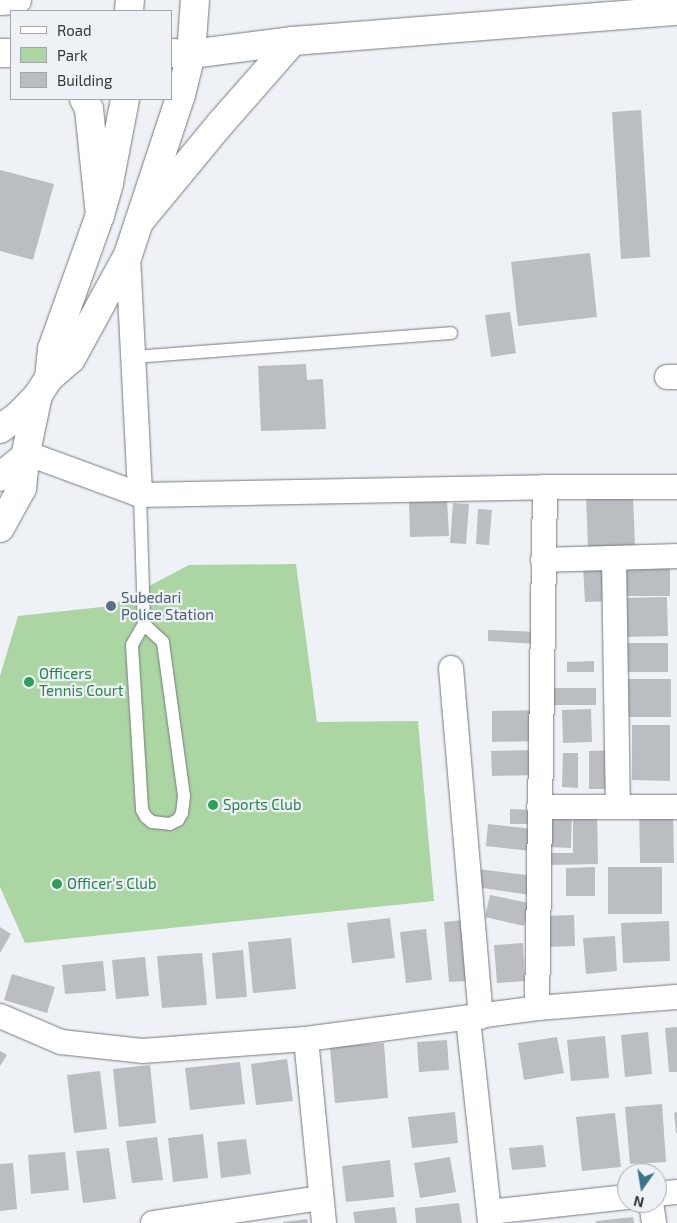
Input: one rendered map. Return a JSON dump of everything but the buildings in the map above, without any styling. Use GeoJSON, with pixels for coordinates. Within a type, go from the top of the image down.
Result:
{"type":"FeatureCollection","features":[{"type":"Feature","properties":{"kind":"main road"},"geometry":{"type":"LineString","coordinates":[[0,1],[17,0]]}},
{"type":"Feature","properties":{"kind":"main road"},"geometry":{"type":"LineString","coordinates":[[0,429],[19,415],[71,359],[128,255],[181,95],[181,54],[195,0]]}},
{"type":"Feature","properties":{"kind":"main road"},"geometry":{"type":"LineString","coordinates":[[181,54],[294,41],[677,11]]}},
{"type":"Feature","properties":{"kind":"main road"},"geometry":{"type":"LineString","coordinates":[[139,222],[221,123],[294,41]]}},
{"type":"Feature","properties":{"kind":"main road"},"geometry":{"type":"LineString","coordinates":[[84,100],[88,109],[100,215]]}},
{"type":"Feature","properties":{"kind":"main road"},"geometry":{"type":"LineString","coordinates":[[0,528],[22,488],[26,455],[52,349],[100,215],[109,183],[126,100]]}},
{"type":"Feature","properties":{"kind":"main road"},"geometry":{"type":"LineString","coordinates":[[0,477],[26,455]]}},
{"type":"Feature","properties":{"kind":"street"},"geometry":{"type":"LineString","coordinates":[[128,255],[140,495]]}},
{"type":"Feature","properties":{"kind":"street"},"geometry":{"type":"LineString","coordinates":[[26,455],[140,495],[545,487],[677,487]]}},
{"type":"Feature","properties":{"kind":"street"},"geometry":{"type":"LineString","coordinates":[[537,1008],[545,487]]}},
{"type":"Feature","properties":{"kind":"street"},"geometry":{"type":"LineString","coordinates":[[543,560],[677,556]]}},
{"type":"Feature","properties":{"kind":"street"},"geometry":{"type":"LineString","coordinates":[[614,559],[618,807]]}},
{"type":"Feature","properties":{"kind":"street"},"geometry":{"type":"LineString","coordinates":[[451,668],[490,1217],[617,1198]]}},
{"type":"Feature","properties":{"kind":"street"},"geometry":{"type":"LineString","coordinates":[[539,807],[677,807]]}},
{"type":"Feature","properties":{"kind":"street"},"geometry":{"type":"LineString","coordinates":[[0,1016],[61,1042],[142,1051],[306,1039],[475,1018],[537,1008],[677,997]]}},
{"type":"Feature","properties":{"kind":"street"},"geometry":{"type":"LineString","coordinates":[[306,1039],[324,1223]]}},
{"type":"Feature","properties":{"kind":"street"},"geometry":{"type":"LineString","coordinates":[[166,1222],[321,1198]]}},
{"type":"Feature","properties":{"kind":"lane"},"geometry":{"type":"LineString","coordinates":[[133,357],[451,333]]}},
{"type":"Feature","properties":{"kind":"lane"},"geometry":{"type":"LineString","coordinates":[[140,495],[144,624],[132,645],[142,810],[146,818],[152,822],[170,824],[178,820],[182,813],[184,796],[163,642],[144,624]]}},
{"type":"Feature","properties":{"kind":"green space","name":"Sports Club"},"geometry":{"type":"Polygon","coordinates":[[[296,564],[317,722],[418,721],[434,901],[25,943],[0,887],[0,676],[18,616],[111,606],[189,565],[296,564]]]}},
{"type":"Feature","properties":{"kind":"place","name":"Subedari Police Station"},"geometry":{"type":"Point","coordinates":[111,606]}},
{"type":"Feature","properties":{"kind":"place","name":"Officers Tennis Court"},"geometry":{"type":"Point","coordinates":[29,682]}},
{"type":"Feature","properties":{"kind":"place","name":"Sports Club"},"geometry":{"type":"Point","coordinates":[213,805]}},
{"type":"Feature","properties":{"kind":"place","name":"Officer's Club"},"geometry":{"type":"Point","coordinates":[57,884]}}]}
